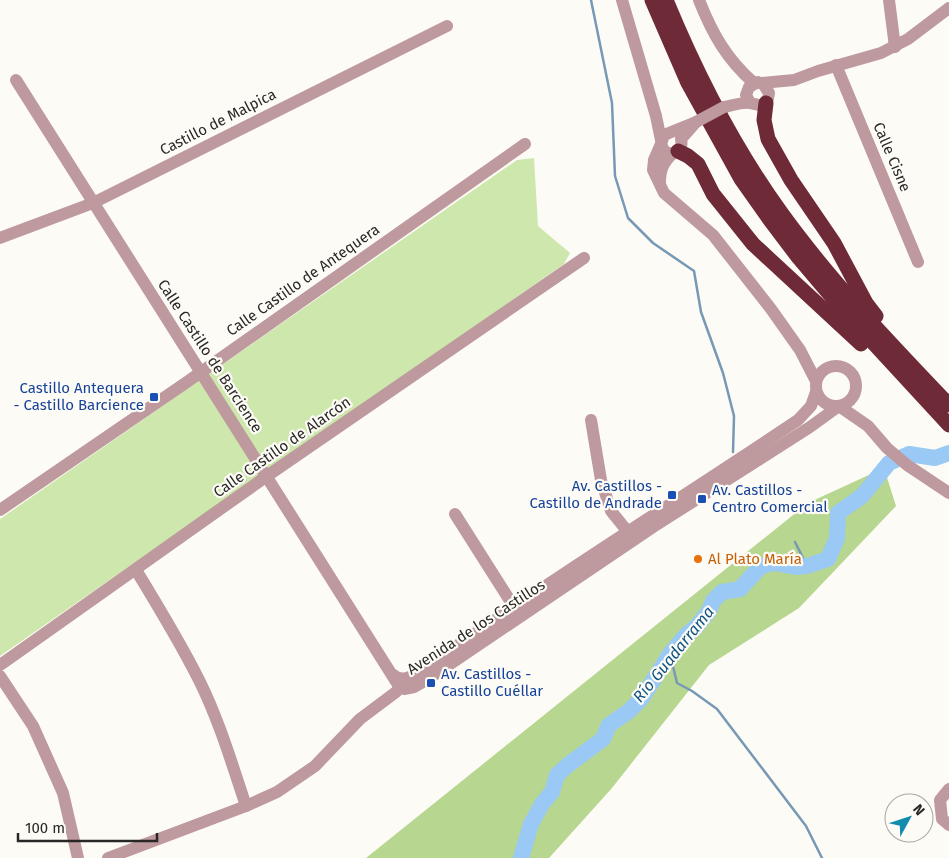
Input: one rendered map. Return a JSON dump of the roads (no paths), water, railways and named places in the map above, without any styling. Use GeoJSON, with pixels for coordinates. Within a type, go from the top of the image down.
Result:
{"type":"FeatureCollection","features":[{"type":"Feature","properties":{"kind":"highway"},"geometry":{"type":"LineString","coordinates":[[652,0],[688,83],[741,178],[798,257],[908,372],[949,425]]}},
{"type":"Feature","properties":{"kind":"highway"},"geometry":{"type":"LineString","coordinates":[[666,0],[702,80],[727,128],[755,174],[782,214],[840,288],[901,355]]}},
{"type":"Feature","properties":{"kind":"highway"},"geometry":{"type":"LineString","coordinates":[[767,101],[764,120],[768,139],[791,180],[834,243],[866,303],[887,330],[908,372],[949,405]]}},
{"type":"Feature","properties":{"kind":"highway"},"geometry":{"type":"LineString","coordinates":[[677,148],[698,164],[713,194],[753,244],[886,369],[908,372]]}},
{"type":"Feature","properties":{"kind":"street"},"geometry":{"type":"LineString","coordinates":[[622,0],[663,139],[664,151],[677,148]]}},
{"type":"Feature","properties":{"kind":"street"},"geometry":{"type":"LineString","coordinates":[[699,0],[708,24],[723,50],[735,65],[755,84],[769,90],[767,101]]}},
{"type":"Feature","properties":{"kind":"street"},"geometry":{"type":"LineString","coordinates":[[889,0],[895,46]]}},
{"type":"Feature","properties":{"kind":"street"},"geometry":{"type":"LineString","coordinates":[[663,139],[724,107],[755,84],[794,80],[895,46],[908,39],[949,8]]}},
{"type":"Feature","properties":{"kind":"street","name":"Castillo de Malpica"},"geometry":{"type":"LineString","coordinates":[[0,238],[93,203],[447,26]]}},
{"type":"Feature","properties":{"kind":"street","name":"Calle Cisne"},"geometry":{"type":"LineString","coordinates":[[836,65],[918,262]]}},
{"type":"Feature","properties":{"kind":"street","name":"Calle Castillo de Barcience"},"geometry":{"type":"LineString","coordinates":[[16,80],[398,680]]}},
{"type":"Feature","properties":{"kind":"street"},"geometry":{"type":"LineString","coordinates":[[724,107],[750,103],[756,106],[767,101],[794,80]]}},
{"type":"Feature","properties":{"kind":"street"},"geometry":{"type":"LineString","coordinates":[[750,103],[746,95],[755,84]]}},
{"type":"Feature","properties":{"kind":"street"},"geometry":{"type":"LineString","coordinates":[[660,186],[660,172],[664,163],[696,122]]}},
{"type":"Feature","properties":{"kind":"street"},"geometry":{"type":"LineString","coordinates":[[677,148],[674,133],[663,139],[654,160],[653,170],[660,186],[675,204],[713,235],[800,350],[814,362],[826,368]]}},
{"type":"Feature","properties":{"kind":"street","name":"Calle Castillo de Antequera"},"geometry":{"type":"LineString","coordinates":[[0,510],[201,372],[525,144]]}},
{"type":"Feature","properties":{"kind":"street","name":"Calle Castillo de Alarcón"},"geometry":{"type":"LineString","coordinates":[[0,665],[267,476],[584,258]]}},
{"type":"Feature","properties":{"kind":"street"},"geometry":{"type":"LineString","coordinates":[[800,350],[820,399],[825,404],[839,406],[868,426],[896,456],[946,492]]}},
{"type":"Feature","properties":{"kind":"street"},"geometry":{"type":"LineString","coordinates":[[816,387],[818,376],[826,368],[838,366],[850,370],[856,382],[854,396],[848,403],[839,406]]}},
{"type":"Feature","properties":{"kind":"street","name":"Avenida de los Castillos"},"geometry":{"type":"LineString","coordinates":[[398,680],[404,680],[418,673],[514,606],[798,420],[811,406],[816,387]]}},
{"type":"Feature","properties":{"kind":"street"},"geometry":{"type":"LineString","coordinates":[[854,396],[868,426]]}},
{"type":"Feature","properties":{"kind":"street","name":"Avenida de los Castillos"},"geometry":{"type":"LineString","coordinates":[[398,680],[408,689],[428,679],[653,527],[810,427],[839,406]]}},
{"type":"Feature","properties":{"kind":"street"},"geometry":{"type":"LineString","coordinates":[[591,420],[601,480],[611,511],[628,532]]}},
{"type":"Feature","properties":{"kind":"street"},"geometry":{"type":"LineString","coordinates":[[455,514],[514,606]]}},
{"type":"Feature","properties":{"kind":"street"},"geometry":{"type":"LineString","coordinates":[[136,570],[200,681],[225,742],[246,806]]}},
{"type":"Feature","properties":{"kind":"street"},"geometry":{"type":"LineString","coordinates":[[0,676],[33,726],[63,793],[78,858]]}},
{"type":"Feature","properties":{"kind":"street"},"geometry":{"type":"LineString","coordinates":[[108,858],[246,806],[277,792],[315,766],[360,719],[396,692],[398,680]]}},
{"type":"Feature","properties":{"kind":"street"},"geometry":{"type":"LineString","coordinates":[[949,789],[940,800],[942,819],[949,825]]}},
{"type":"Feature","properties":{"kind":"waterway"},"geometry":{"type":"LineString","coordinates":[[591,0],[612,103],[615,176],[628,218],[653,243],[694,271],[701,312],[723,373],[734,416],[733,452]]}},
{"type":"Feature","properties":{"kind":"waterway","name":"Río Guadarrama"},"geometry":{"type":"LineString","coordinates":[[521,858],[531,824],[542,804],[552,792],[557,775],[603,739],[609,725],[629,711],[642,698],[670,654],[684,637],[696,627],[709,611],[713,601],[722,592],[740,589],[761,566],[774,563],[796,567],[807,566],[828,559],[837,538],[838,513],[862,496],[889,463],[909,454],[935,458],[949,453]]}},
{"type":"Feature","properties":{"kind":"waterway"},"geometry":{"type":"LineString","coordinates":[[795,542],[807,566]]}},
{"type":"Feature","properties":{"kind":"waterway"},"geometry":{"type":"LineString","coordinates":[[670,654],[677,683],[717,709],[806,826],[822,858]]}},
{"type":"Feature","properties":{"kind":"place","name":"Castillo Antequera - Castillo Barcience"},"geometry":{"type":"Point","coordinates":[154,397]}},
{"type":"Feature","properties":{"kind":"place","name":"Av. Castillos - Castillo de Andrade"},"geometry":{"type":"Point","coordinates":[672,495]}},
{"type":"Feature","properties":{"kind":"place","name":"Av. Castillos - Centro Comercial"},"geometry":{"type":"Point","coordinates":[702,499]}},
{"type":"Feature","properties":{"kind":"place","name":"Al Plato María"},"geometry":{"type":"Point","coordinates":[698,559]}},
{"type":"Feature","properties":{"kind":"place","name":"Av. Castillos - Castillo Cuéllar"},"geometry":{"type":"Point","coordinates":[431,683]}}]}
